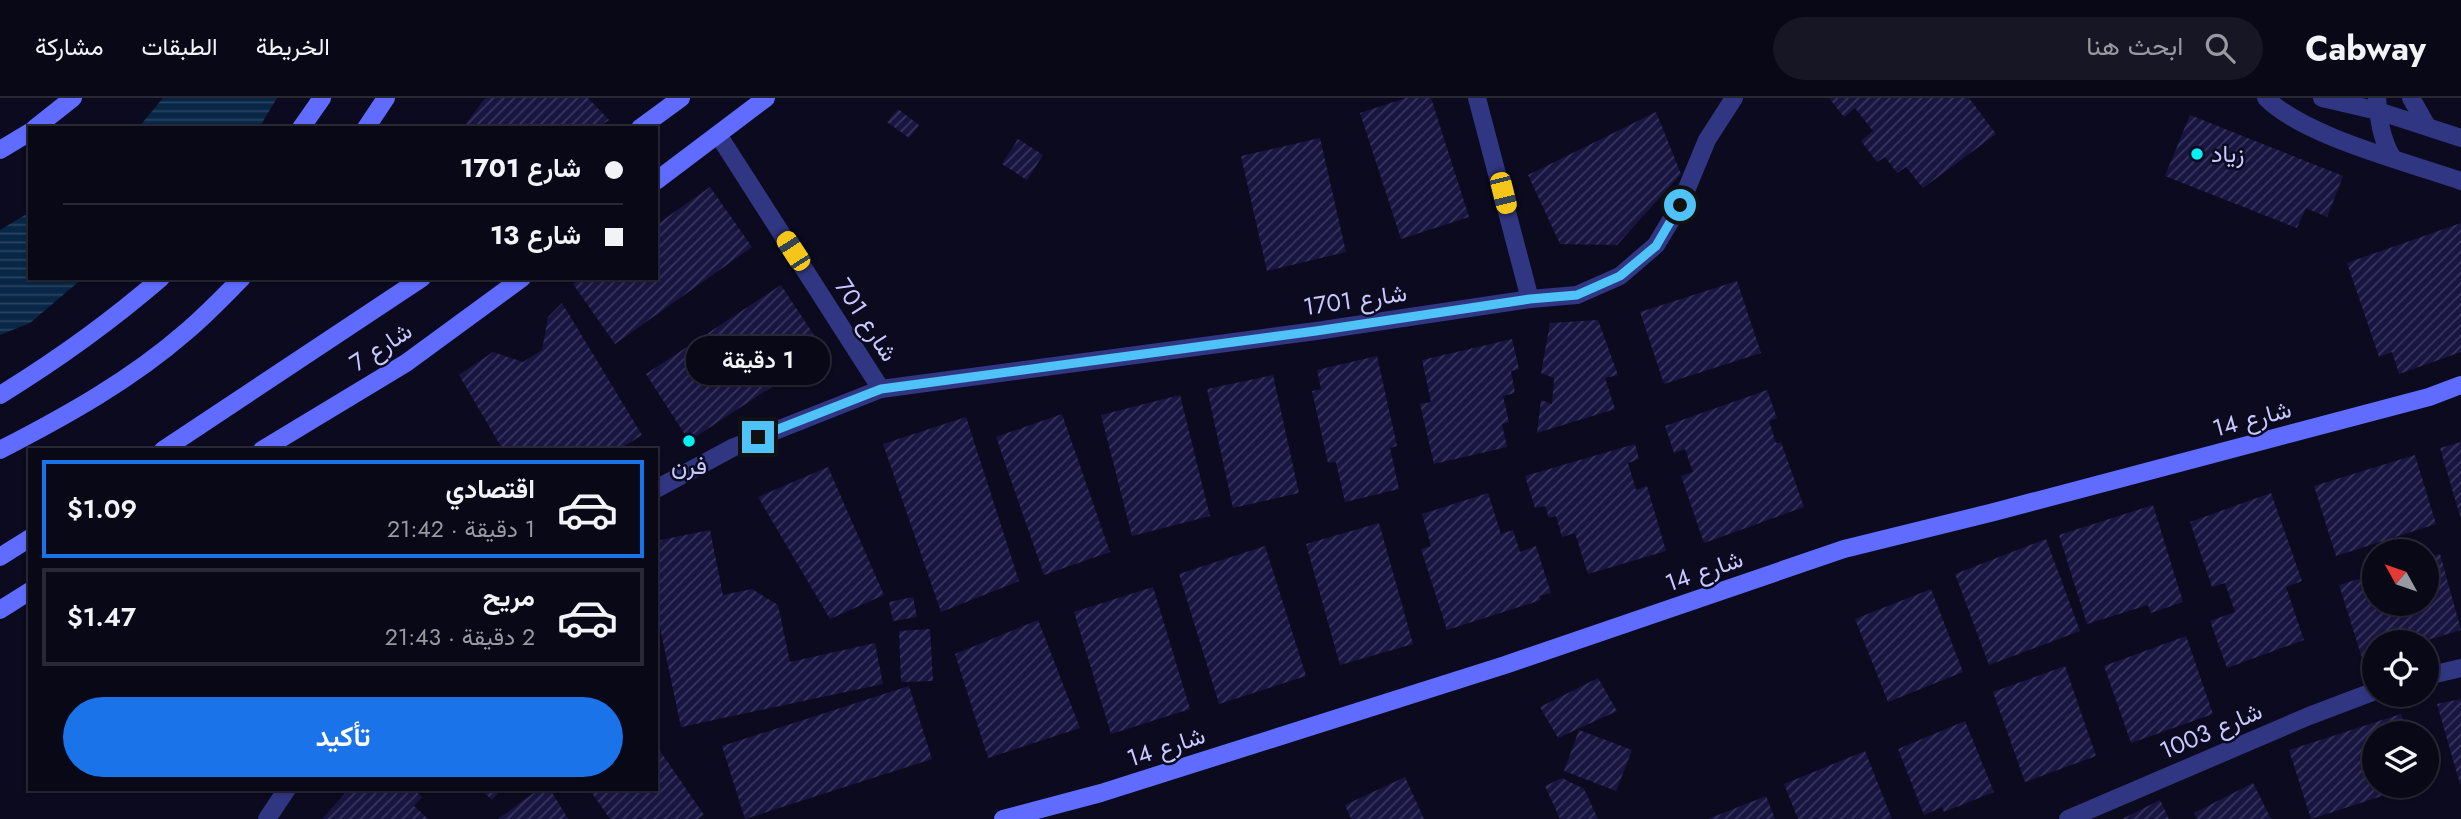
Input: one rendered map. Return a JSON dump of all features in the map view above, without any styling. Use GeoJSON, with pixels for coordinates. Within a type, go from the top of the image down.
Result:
{"type":"FeatureCollection","features":[{"type":"Feature","properties":{"kind":"street"},"geometry":{"type":"LineString","coordinates":[[38,126],[73,98]]}},
{"type":"Feature","properties":{"kind":"street"},"geometry":{"type":"LineString","coordinates":[[302,126],[323,98]]}},
{"type":"Feature","properties":{"kind":"street"},"geometry":{"type":"LineString","coordinates":[[367,126],[386,98]]}},
{"type":"Feature","properties":{"kind":"street"},"geometry":{"type":"LineString","coordinates":[[643,126],[681,98]]}},
{"type":"Feature","properties":{"kind":"street"},"geometry":{"type":"LineString","coordinates":[[658,180],[766,98]]}},
{"type":"Feature","properties":{"kind":"street"},"geometry":{"type":"LineString","coordinates":[[1477,98],[1530,299]]}},
{"type":"Feature","properties":{"kind":"street","name":"شارع 1701"},"geometry":{"type":"LineString","coordinates":[[658,488],[734,447],[881,389],[1316,331],[1530,299],[1577,295],[1620,276],[1656,246],[1680,205],[1707,139],[1734,98]]}},
{"type":"Feature","properties":{"kind":"street"},"geometry":{"type":"LineString","coordinates":[[2266,98],[2305,125],[2461,181]]}},
{"type":"Feature","properties":{"kind":"street"},"geometry":{"type":"LineString","coordinates":[[2328,98],[2377,105],[2461,138]]}},
{"type":"Feature","properties":{"kind":"street"},"geometry":{"type":"LineString","coordinates":[[2411,98],[2427,126]]}},
{"type":"Feature","properties":{"kind":"street"},"geometry":{"type":"LineString","coordinates":[[2377,105],[2382,138],[2392,157]]}},
{"type":"Feature","properties":{"kind":"street"},"geometry":{"type":"LineString","coordinates":[[0,150],[28,133]]}},
{"type":"Feature","properties":{"kind":"street","name":"شارع 701"},"geometry":{"type":"LineString","coordinates":[[719,136],[881,389]]}},
{"type":"Feature","properties":{"kind":"street"},"geometry":{"type":"LineString","coordinates":[[0,395],[47,367],[121,313],[158,280]]}},
{"type":"Feature","properties":{"kind":"street"},"geometry":{"type":"LineString","coordinates":[[0,450],[65,416],[121,380],[186,332],[240,280]]}},
{"type":"Feature","properties":{"kind":"street","name":"شارع 7"},"geometry":{"type":"LineString","coordinates":[[166,448],[419,280]]}},
{"type":"Feature","properties":{"kind":"street","name":"شارع 7"},"geometry":{"type":"LineString","coordinates":[[265,448],[406,363],[519,280]]}},
{"type":"Feature","properties":{"kind":"street"},"geometry":{"type":"LineString","coordinates":[[2429,397],[2461,385]]}},
{"type":"Feature","properties":{"kind":"street"},"geometry":{"type":"LineString","coordinates":[[2429,397],[2461,394]]}},
{"type":"Feature","properties":{"kind":"street","name":"شارع 14"},"geometry":{"type":"LineString","coordinates":[[1003,819],[1101,793],[1479,673],[1844,549],[2007,509],[2429,397]]}},
{"type":"Feature","properties":{"kind":"street"},"geometry":{"type":"LineString","coordinates":[[0,557],[28,539]]}},
{"type":"Feature","properties":{"kind":"street"},"geometry":{"type":"LineString","coordinates":[[0,610],[28,593]]}},
{"type":"Feature","properties":{"kind":"street"},"geometry":{"type":"LineString","coordinates":[[2439,673],[2461,668]]}},
{"type":"Feature","properties":{"kind":"street","name":"شارع 1003"},"geometry":{"type":"LineString","coordinates":[[2068,819],[2362,696]]}},
{"type":"Feature","properties":{"kind":"street"},"geometry":{"type":"LineString","coordinates":[[267,819],[286,791]]}},
{"type":"Feature","properties":{"kind":"water"},"geometry":{"type":"Polygon","coordinates":[[[163,98],[277,98],[260,126],[140,126],[163,98]]]}},
{"type":"Feature","properties":{"kind":"water"},"geometry":{"type":"Polygon","coordinates":[[[28,213],[28,280],[81,280],[30,323],[0,335],[0,230],[28,213]]]}},
{"type":"Feature","properties":{"kind":"building"},"geometry":{"type":"Polygon","coordinates":[[[485,98],[588,98],[609,120],[600,126],[464,126],[485,98]]]}},
{"type":"Feature","properties":{"kind":"building"},"geometry":{"type":"Polygon","coordinates":[[[1406,98],[1431,98],[1469,217],[1401,239],[1360,113],[1406,98]]]}},
{"type":"Feature","properties":{"kind":"building"},"geometry":{"type":"Polygon","coordinates":[[[1829,98],[1969,98],[1996,134],[1923,188],[1906,167],[1897,173],[1885,157],[1877,162],[1861,141],[1873,131],[1855,108],[1844,117],[1829,98]]]}},
{"type":"Feature","properties":{"kind":"building"},"geometry":{"type":"Polygon","coordinates":[[[898,109],[919,125],[909,138],[887,122],[898,109]]]}},
{"type":"Feature","properties":{"kind":"building"},"geometry":{"type":"Polygon","coordinates":[[[1656,112],[1681,174],[1617,245],[1560,244],[1528,175],[1656,112]]]}},
{"type":"Feature","properties":{"kind":"building"},"geometry":{"type":"Polygon","coordinates":[[[2190,115],[2343,176],[2327,217],[2306,208],[2297,228],[2165,176],[2190,115]]]}},
{"type":"Feature","properties":{"kind":"building"},"geometry":{"type":"Polygon","coordinates":[[[1320,138],[1346,252],[1267,271],[1241,156],[1320,138]]]}},
{"type":"Feature","properties":{"kind":"building"},"geometry":{"type":"Polygon","coordinates":[[[1018,139],[1043,155],[1027,180],[1002,164],[1018,139]]]}},
{"type":"Feature","properties":{"kind":"building"},"geometry":{"type":"Polygon","coordinates":[[[710,187],[752,247],[615,344],[573,284],[578,280],[658,280],[658,224],[710,187]]]}},
{"type":"Feature","properties":{"kind":"building"},"geometry":{"type":"Polygon","coordinates":[[[2461,223],[2461,352],[2399,374],[2392,352],[2379,357],[2347,263],[2461,223]]]}},
{"type":"Feature","properties":{"kind":"building"},"geometry":{"type":"Polygon","coordinates":[[[1737,281],[1761,353],[1664,384],[1640,312],[1737,281]]]}},
{"type":"Feature","properties":{"kind":"building"},"geometry":{"type":"Polygon","coordinates":[[[781,285],[825,352],[689,441],[646,374],[781,285]]]}},
{"type":"Feature","properties":{"kind":"building"},"geometry":{"type":"Polygon","coordinates":[[[562,303],[642,435],[621,448],[502,448],[459,375],[493,352],[523,362],[542,350],[548,317],[562,303]]]}},
{"type":"Feature","properties":{"kind":"building"},"geometry":{"type":"Polygon","coordinates":[[[1598,320],[1618,375],[1605,378],[1615,409],[1537,433],[1541,400],[1552,404],[1554,378],[1541,373],[1550,323],[1598,320]]]}},
{"type":"Feature","properties":{"kind":"building"},"geometry":{"type":"Polygon","coordinates":[[[1512,339],[1519,369],[1511,371],[1515,393],[1503,396],[1509,422],[1502,424],[1507,447],[1434,464],[1420,404],[1431,402],[1422,360],[1512,339]]]}},
{"type":"Feature","properties":{"kind":"building"},"geometry":{"type":"Polygon","coordinates":[[[1377,356],[1397,446],[1390,448],[1399,489],[1345,502],[1336,462],[1328,463],[1312,391],[1321,389],[1317,370],[1377,356]]]}},
{"type":"Feature","properties":{"kind":"building"},"geometry":{"type":"Polygon","coordinates":[[[1273,375],[1299,493],[1233,508],[1207,389],[1273,375]]]}},
{"type":"Feature","properties":{"kind":"building"},"geometry":{"type":"Polygon","coordinates":[[[1767,390],[1777,418],[1769,421],[1776,443],[1781,442],[1804,507],[1704,543],[1681,476],[1693,472],[1685,449],[1674,453],[1665,426],[1767,390]]]}},
{"type":"Feature","properties":{"kind":"building"},"geometry":{"type":"Polygon","coordinates":[[[1180,395],[1210,516],[1132,536],[1101,415],[1180,395]]]}},
{"type":"Feature","properties":{"kind":"building"},"geometry":{"type":"Polygon","coordinates":[[[1062,414],[1110,552],[1044,575],[996,437],[1062,414]]]}},
{"type":"Feature","properties":{"kind":"building"},"geometry":{"type":"Polygon","coordinates":[[[966,417],[1019,581],[941,612],[883,444],[966,417]]]}},
{"type":"Feature","properties":{"kind":"building"},"geometry":{"type":"Polygon","coordinates":[[[2461,442],[2461,516],[2460,516],[2440,448],[2461,442]]]}},
{"type":"Feature","properties":{"kind":"building"},"geometry":{"type":"Polygon","coordinates":[[[1635,444],[1639,459],[1628,463],[1636,490],[1647,486],[1666,551],[1588,574],[1575,533],[1562,537],[1556,516],[1549,518],[1545,506],[1535,508],[1525,476],[1635,444]]]}},
{"type":"Feature","properties":{"kind":"building"},"geometry":{"type":"Polygon","coordinates":[[[2415,455],[2436,524],[2389,539],[2362,539],[2362,548],[2336,556],[2314,486],[2415,455]]]}},
{"type":"Feature","properties":{"kind":"building"},"geometry":{"type":"Polygon","coordinates":[[[828,467],[884,595],[830,619],[758,497],[828,467]]]}},
{"type":"Feature","properties":{"kind":"building"},"geometry":{"type":"Polygon","coordinates":[[[1488,493],[1501,534],[1513,530],[1520,552],[1536,546],[1551,593],[1539,596],[1541,600],[1447,630],[1421,549],[1431,546],[1422,514],[1488,493]]]}},
{"type":"Feature","properties":{"kind":"building"},"geometry":{"type":"Polygon","coordinates":[[[2271,493],[2302,581],[2286,587],[2304,640],[2227,668],[2210,621],[2235,612],[2225,583],[2212,587],[2190,522],[2271,493]]]}},
{"type":"Feature","properties":{"kind":"building"},"geometry":{"type":"Polygon","coordinates":[[[2153,505],[2183,602],[2151,613],[2148,605],[2087,624],[2059,535],[2153,505]]]}},
{"type":"Feature","properties":{"kind":"building"},"geometry":{"type":"Polygon","coordinates":[[[1379,523],[1413,644],[1340,665],[1306,544],[1379,523]]]}},
{"type":"Feature","properties":{"kind":"building"},"geometry":{"type":"Polygon","coordinates":[[[710,530],[723,595],[752,589],[778,605],[790,662],[875,643],[883,684],[681,727],[658,618],[658,541],[710,530]]]}},
{"type":"Feature","properties":{"kind":"building"},"geometry":{"type":"Polygon","coordinates":[[[2046,539],[2080,631],[1989,665],[1955,574],[2046,539]]]}},
{"type":"Feature","properties":{"kind":"building"},"geometry":{"type":"Polygon","coordinates":[[[1265,546],[1306,676],[1219,704],[1179,574],[1265,546]]]}},
{"type":"Feature","properties":{"kind":"building"},"geometry":{"type":"Polygon","coordinates":[[[2440,554],[2461,630],[2439,637],[2439,630],[2362,630],[2362,658],[2339,585],[2362,578],[2362,616],[2440,616],[2440,554]]]}},
{"type":"Feature","properties":{"kind":"building"},"geometry":{"type":"Polygon","coordinates":[[[1153,587],[1190,709],[1111,734],[1074,612],[1153,587]]]}},
{"type":"Feature","properties":{"kind":"building"},"geometry":{"type":"Polygon","coordinates":[[[1931,589],[1963,672],[1888,702],[1855,619],[1931,589]]]}},
{"type":"Feature","properties":{"kind":"building"},"geometry":{"type":"Polygon","coordinates":[[[913,597],[917,617],[893,621],[889,602],[913,597]]]}},
{"type":"Feature","properties":{"kind":"building"},"geometry":{"type":"Polygon","coordinates":[[[1038,620],[1080,728],[988,758],[955,654],[1038,620]]]}},
{"type":"Feature","properties":{"kind":"building"},"geometry":{"type":"Polygon","coordinates":[[[930,629],[933,681],[901,682],[899,631],[930,629]]]}},
{"type":"Feature","properties":{"kind":"building"},"geometry":{"type":"Polygon","coordinates":[[[2186,636],[2213,714],[2131,743],[2104,666],[2186,636]]]}},
{"type":"Feature","properties":{"kind":"building"},"geometry":{"type":"Polygon","coordinates":[[[2065,666],[2096,756],[2025,782],[1993,692],[2065,666]]]}},
{"type":"Feature","properties":{"kind":"building"},"geometry":{"type":"Polygon","coordinates":[[[1598,678],[1617,711],[1558,738],[1540,707],[1598,678]]]}},
{"type":"Feature","properties":{"kind":"building"},"geometry":{"type":"Polygon","coordinates":[[[909,686],[932,759],[745,819],[722,746],[909,686]]]}},
{"type":"Feature","properties":{"kind":"building"},"geometry":{"type":"Polygon","coordinates":[[[2461,699],[2461,784],[2438,707],[2439,704],[2461,699]]]}},
{"type":"Feature","properties":{"kind":"building"},"geometry":{"type":"Polygon","coordinates":[[[2401,714],[2403,721],[2379,721],[2401,714]]]}},
{"type":"Feature","properties":{"kind":"building"},"geometry":{"type":"Polygon","coordinates":[[[1965,721],[1994,792],[1944,812],[1942,807],[1924,815],[1898,749],[1965,721]]]}},
{"type":"Feature","properties":{"kind":"building"},"geometry":{"type":"Polygon","coordinates":[[[2362,727],[2362,798],[2376,798],[2311,819],[2289,750],[2362,727]]]}},
{"type":"Feature","properties":{"kind":"building"},"geometry":{"type":"Polygon","coordinates":[[[1579,730],[1632,750],[1616,791],[1564,771],[1579,730]]]}},
{"type":"Feature","properties":{"kind":"building"},"geometry":{"type":"Polygon","coordinates":[[[658,748],[704,815],[698,819],[610,819],[590,791],[658,791],[658,748]]]}},
{"type":"Feature","properties":{"kind":"building"},"geometry":{"type":"Polygon","coordinates":[[[1865,751],[1892,819],[1798,819],[1784,784],[1865,751]]]}},
{"type":"Feature","properties":{"kind":"building"},"geometry":{"type":"Polygon","coordinates":[[[1405,777],[1424,819],[1351,819],[1345,805],[1405,777]]]}},
{"type":"Feature","properties":{"kind":"building"},"geometry":{"type":"Polygon","coordinates":[[[1562,778],[1584,789],[1598,819],[1560,819],[1545,786],[1562,778]]]}},
{"type":"Feature","properties":{"kind":"building"},"geometry":{"type":"Polygon","coordinates":[[[2253,783],[2271,819],[2197,819],[2194,813],[2253,783]]]}},
{"type":"Feature","properties":{"kind":"building"},"geometry":{"type":"Polygon","coordinates":[[[347,791],[415,791],[422,797],[414,806],[428,819],[322,819],[347,791]]]}},
{"type":"Feature","properties":{"kind":"building"},"geometry":{"type":"Polygon","coordinates":[[[482,791],[500,791],[492,800],[482,791]]]}},
{"type":"Feature","properties":{"kind":"building"},"geometry":{"type":"Polygon","coordinates":[[[536,791],[551,791],[568,819],[498,819],[536,791]]]}},
{"type":"Feature","properties":{"kind":"building"},"geometry":{"type":"Polygon","coordinates":[[[1766,796],[1775,819],[1708,819],[1766,796]]]}},
{"type":"Feature","properties":{"kind":"building"},"geometry":{"type":"Polygon","coordinates":[[[2160,800],[2169,819],[2122,819],[2160,800]]]}},
{"type":"Feature","properties":{"kind":"place","name":"زياد"},"geometry":{"type":"Point","coordinates":[2197,154]}},
{"type":"Feature","properties":{"kind":"place","name":"فرن"},"geometry":{"type":"Point","coordinates":[689,441]}},
{"type":"Feature","properties":{"kind":"route"},"geometry":{"type":"LineString","coordinates":[[758,437],[881,389],[1316,331],[1530,299],[1577,295],[1620,276],[1656,246],[1680,205]]}}]}
